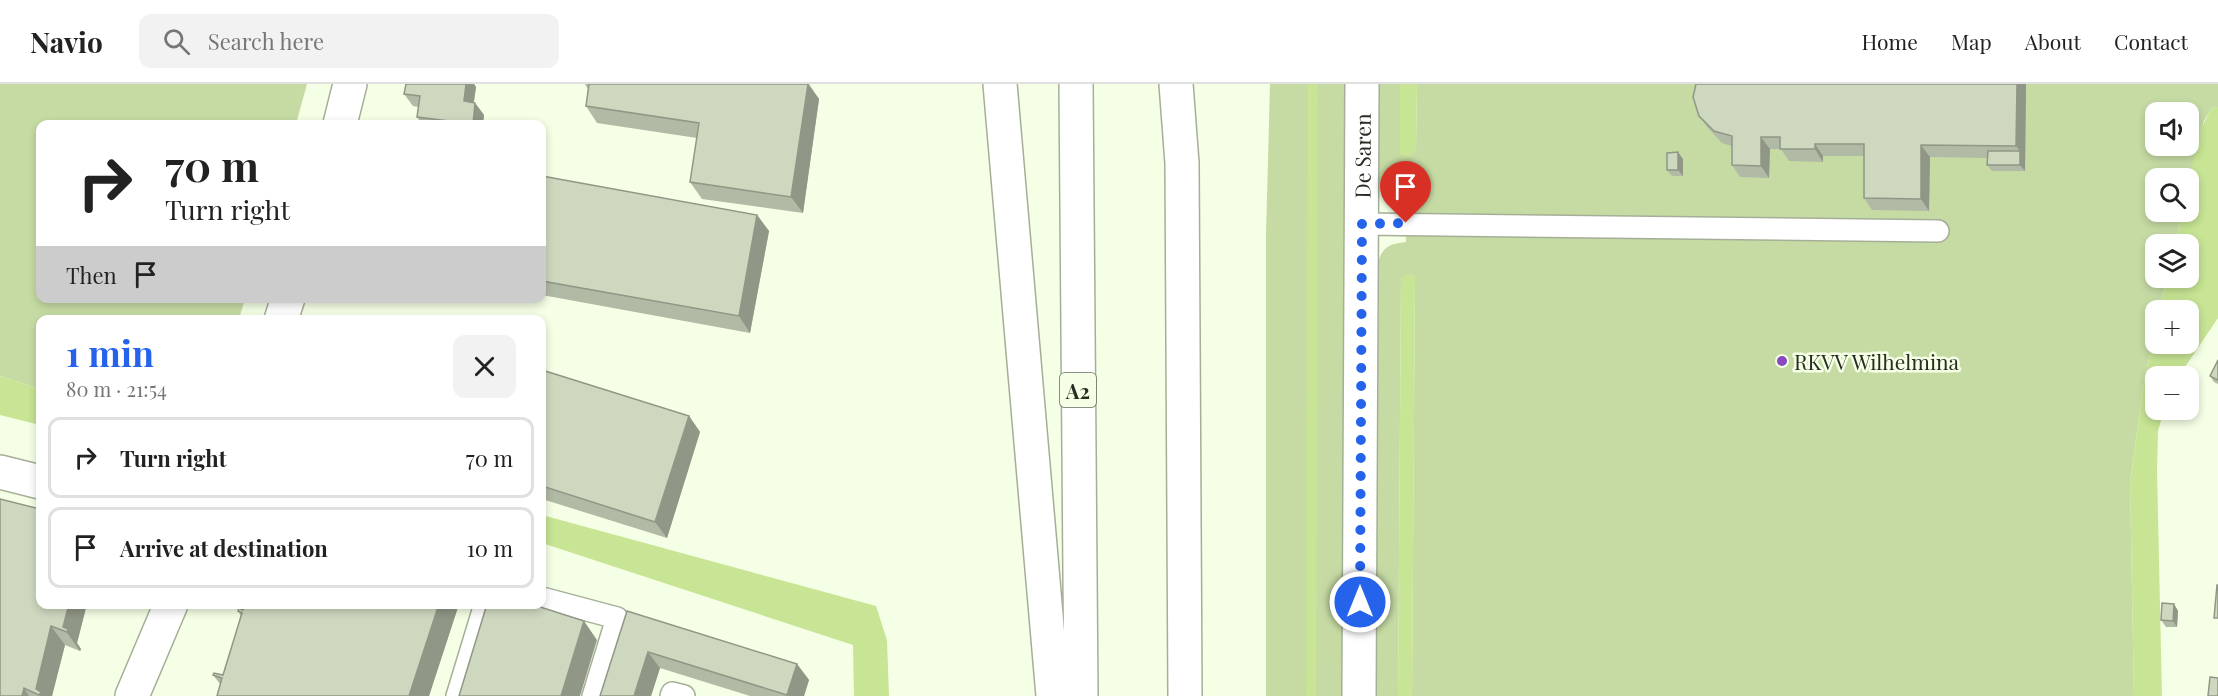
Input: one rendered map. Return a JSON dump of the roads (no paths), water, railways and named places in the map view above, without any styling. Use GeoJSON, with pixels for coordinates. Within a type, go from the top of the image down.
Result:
{"type":"FeatureCollection","features":[{"type":"Feature","properties":{"kind":"main road"},"geometry":{"type":"LineString","coordinates":[[341,120],[350,84]]}},
{"type":"Feature","properties":{"kind":"main road"},"geometry":{"type":"LineString","coordinates":[[1000,84],[1053,696]]}},
{"type":"Feature","properties":{"kind":"main road","name":"A2"},"geometry":{"type":"LineString","coordinates":[[1076,84],[1081,696]]}},
{"type":"Feature","properties":{"kind":"main road"},"geometry":{"type":"LineString","coordinates":[[1176,84],[1182,163],[1185,696]]}},
{"type":"Feature","properties":{"kind":"main road"},"geometry":{"type":"LineString","coordinates":[[1182,163],[1188,84]]}},
{"type":"Feature","properties":{"kind":"main road","name":"De Saren"},"geometry":{"type":"LineString","coordinates":[[1359,696],[1362,84]]}},
{"type":"Feature","properties":{"kind":"main road"},"geometry":{"type":"LineString","coordinates":[[0,472],[36,481]]}},
{"type":"Feature","properties":{"kind":"main road"},"geometry":{"type":"LineString","coordinates":[[132,696],[169,609]]}},
{"type":"Feature","properties":{"kind":"lane"},"geometry":{"type":"LineString","coordinates":[[1362,224],[1938,231]]}},
{"type":"Feature","properties":{"kind":"lane"},"geometry":{"type":"LineString","coordinates":[[546,599],[617,618],[593,696]]}},
{"type":"Feature","properties":{"kind":"lane"},"geometry":{"type":"LineString","coordinates":[[457,696],[483,609]]}},
{"type":"Feature","properties":{"kind":"lane"},"geometry":{"type":"LineString","coordinates":[[671,696],[672,693],[684,696]]}},
{"type":"Feature","properties":{"kind":"waterway"},"geometry":{"type":"LineString","coordinates":[[1311,696],[1313,84]]}},
{"type":"Feature","properties":{"kind":"place","name":"RKVV Wilhelmina"},"geometry":{"type":"Point","coordinates":[1782,361]}}]}
